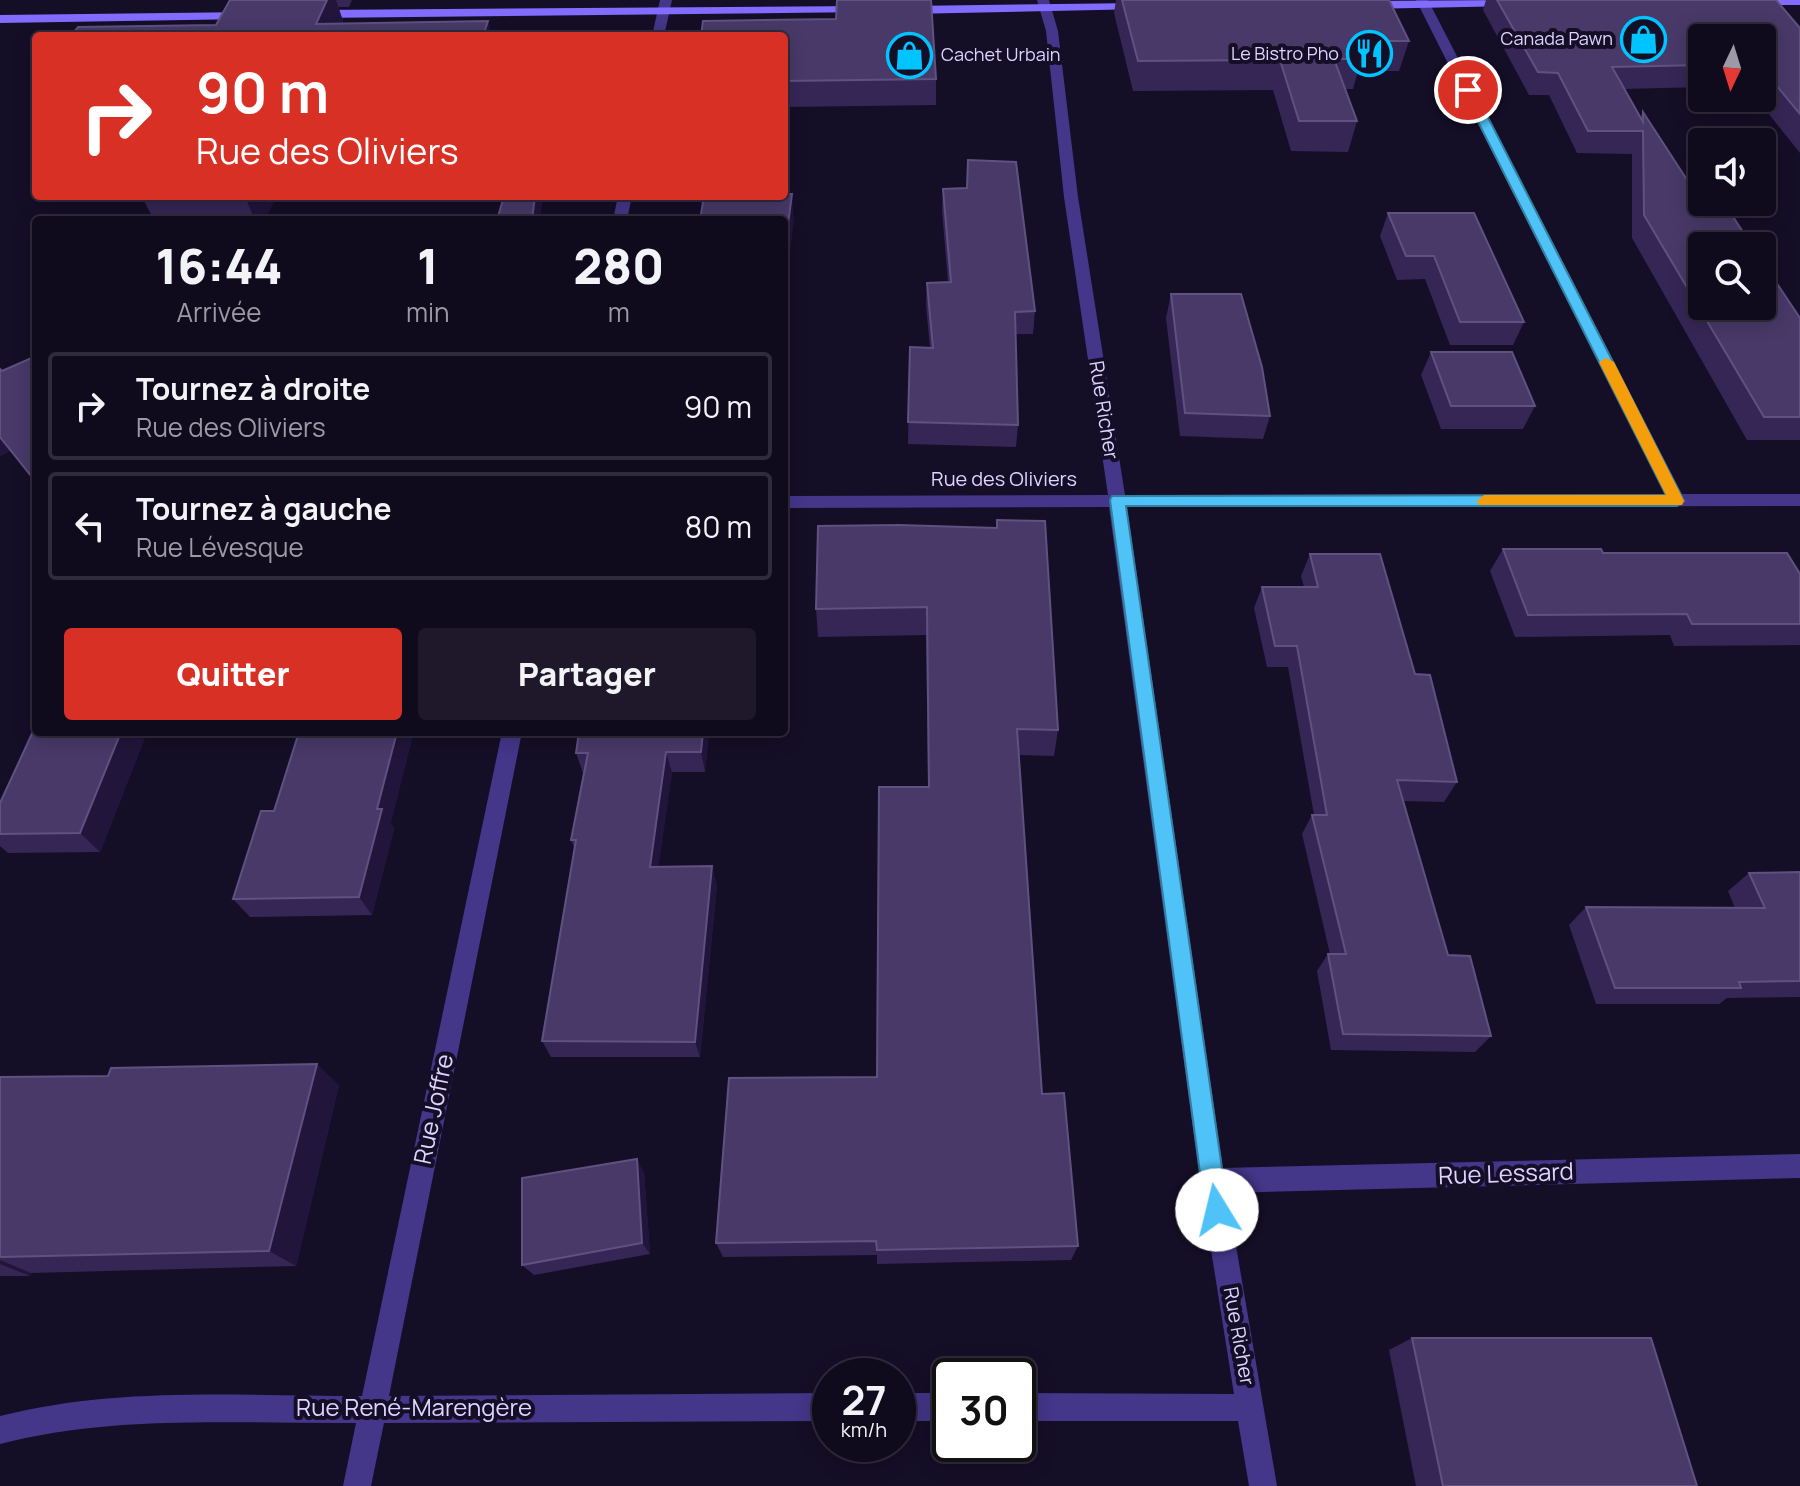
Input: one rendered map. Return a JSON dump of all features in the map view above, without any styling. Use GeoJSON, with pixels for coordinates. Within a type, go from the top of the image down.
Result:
{"type":"FeatureCollection","features":[{"type":"Feature","properties":{"kind":"main road"},"geometry":{"type":"LineString","coordinates":[[1737,2],[1799,1]]}},
{"type":"Feature","properties":{"kind":"main road"},"geometry":{"type":"LineString","coordinates":[[1352,5],[1529,3]]}},
{"type":"Feature","properties":{"kind":"main road"},"geometry":{"type":"LineString","coordinates":[[890,10],[1044,4],[1153,7]]}},
{"type":"Feature","properties":{"kind":"main road"},"geometry":{"type":"LineString","coordinates":[[310,15],[664,6],[875,10]]}},
{"type":"Feature","properties":{"kind":"main road"},"geometry":{"type":"LineString","coordinates":[[0,19],[264,15]]}},
{"type":"Feature","properties":{"kind":"street"},"geometry":{"type":"LineString","coordinates":[[1423,2],[1677,501]]}},
{"type":"Feature","properties":{"kind":"street","name":"Rue Richer"},"geometry":{"type":"LineString","coordinates":[[1044,4],[1052,31],[1071,197],[1117,500],[1212,1181],[1263,1486]]}},
{"type":"Feature","properties":{"kind":"street"},"geometry":{"type":"LineString","coordinates":[[659,32],[664,6]]}},
{"type":"Feature","properties":{"kind":"street","name":"Rue des Oliviers"},"geometry":{"type":"LineString","coordinates":[[788,502],[1800,500]]}},
{"type":"Feature","properties":{"kind":"street","name":"Rue Joffre"},"geometry":{"type":"LineString","coordinates":[[357,1486],[511,736]]}},
{"type":"Feature","properties":{"kind":"street","name":"Rue Lessard"},"geometry":{"type":"LineString","coordinates":[[1212,1181],[1800,1166]]}},
{"type":"Feature","properties":{"kind":"street"},"geometry":{"type":"LineString","coordinates":[[1036,1407],[1179,1405],[1252,1408]]}},
{"type":"Feature","properties":{"kind":"street","name":"Rue René-Marengère"},"geometry":{"type":"LineString","coordinates":[[0,1430],[46,1418],[101,1411],[812,1407]]}},
{"type":"Feature","properties":{"kind":"building"},"geometry":{"type":"Polygon","coordinates":[[[230,0],[327,0],[316,24],[488,21],[484,32],[74,32],[78,27],[216,25],[230,0]]]}},
{"type":"Feature","properties":{"kind":"building"},"geometry":{"type":"Polygon","coordinates":[[[837,0],[931,0],[936,79],[788,81],[788,32],[702,32],[703,21],[836,19],[837,0]]]}},
{"type":"Feature","properties":{"kind":"building"},"geometry":{"type":"Polygon","coordinates":[[[1122,0],[1389,0],[1409,41],[1354,41],[1362,59],[1334,59],[1357,121],[1299,121],[1280,60],[1138,61],[1122,0]]]}},
{"type":"Feature","properties":{"kind":"building"},"geometry":{"type":"Polygon","coordinates":[[[1497,0],[1776,0],[1800,28],[1800,114],[1776,85],[1776,24],[1688,24],[1688,65],[1612,67],[1643,122],[1643,112],[1688,181],[1688,216],[1733,216],[1743,232],[1688,232],[1688,289],[1644,215],[1643,131],[1588,131],[1558,73],[1538,72],[1497,0]]]}},
{"type":"Feature","properties":{"kind":"building"},"geometry":{"type":"Polygon","coordinates":[[[968,160],[1016,162],[1035,311],[1015,312],[1018,425],[908,422],[910,347],[933,348],[927,283],[951,282],[943,189],[967,188],[968,160]]]}},
{"type":"Feature","properties":{"kind":"building"},"geometry":{"type":"Polygon","coordinates":[[[788,194],[792,194],[788,224],[788,216],[701,216],[703,200],[788,200],[788,194]]]}},
{"type":"Feature","properties":{"kind":"building"},"geometry":{"type":"Polygon","coordinates":[[[503,200],[534,200],[532,216],[498,216],[503,200]]]}},
{"type":"Feature","properties":{"kind":"building"},"geometry":{"type":"Polygon","coordinates":[[[1388,213],[1474,213],[1524,322],[1460,322],[1434,256],[1406,256],[1388,213]]]}},
{"type":"Feature","properties":{"kind":"building"},"geometry":{"type":"Polygon","coordinates":[[[1776,282],[1800,318],[1800,417],[1764,417],[1706,320],[1776,320],[1776,282]]]}},
{"type":"Feature","properties":{"kind":"building"},"geometry":{"type":"Polygon","coordinates":[[[1171,294],[1241,294],[1262,367],[1270,416],[1185,413],[1171,294]]]}},
{"type":"Feature","properties":{"kind":"building"},"geometry":{"type":"Polygon","coordinates":[[[1431,352],[1512,352],[1535,406],[1451,406],[1431,352]]]}},
{"type":"Feature","properties":{"kind":"building"},"geometry":{"type":"Polygon","coordinates":[[[32,358],[32,477],[0,437],[0,369],[2,371],[32,358]]]}},
{"type":"Feature","properties":{"kind":"building"},"geometry":{"type":"Polygon","coordinates":[[[997,520],[1045,521],[1058,730],[1017,729],[1042,1094],[1064,1093],[1078,1246],[877,1250],[876,1241],[716,1243],[729,1078],[877,1077],[879,787],[929,787],[927,607],[816,609],[818,526],[997,528],[997,520]]]}},
{"type":"Feature","properties":{"kind":"building"},"geometry":{"type":"Polygon","coordinates":[[[1503,549],[1601,549],[1603,553],[1787,553],[1800,574],[1800,624],[1692,624],[1687,614],[1528,615],[1503,549]]]}},
{"type":"Feature","properties":{"kind":"building"},"geometry":{"type":"Polygon","coordinates":[[[1310,554],[1380,554],[1415,674],[1430,675],[1457,782],[1397,780],[1448,955],[1470,956],[1491,1036],[1343,1034],[1328,954],[1346,954],[1312,815],[1327,815],[1297,646],[1275,646],[1262,587],[1318,587],[1310,554]]]}},
{"type":"Feature","properties":{"kind":"building"},"geometry":{"type":"Polygon","coordinates":[[[32,734],[119,736],[80,833],[0,834],[0,803],[32,734]]]}},
{"type":"Feature","properties":{"kind":"building"},"geometry":{"type":"Polygon","coordinates":[[[298,736],[396,736],[377,809],[382,809],[359,897],[233,899],[261,811],[274,811],[298,736]]]}},
{"type":"Feature","properties":{"kind":"building"},"geometry":{"type":"Polygon","coordinates":[[[578,736],[703,736],[701,752],[666,752],[650,867],[712,866],[695,1042],[542,1041],[576,840],[571,840],[588,753],[576,753],[578,736]]]}},
{"type":"Feature","properties":{"kind":"building"},"geometry":{"type":"Polygon","coordinates":[[[1800,872],[1800,981],[1739,982],[1741,988],[1615,988],[1586,907],[1765,908],[1749,873],[1800,872]]]}},
{"type":"Feature","properties":{"kind":"building"},"geometry":{"type":"Polygon","coordinates":[[[317,1064],[269,1251],[0,1257],[0,1077],[108,1076],[111,1068],[317,1064]]]}},
{"type":"Feature","properties":{"kind":"building"},"geometry":{"type":"Polygon","coordinates":[[[637,1159],[642,1243],[522,1265],[522,1178],[637,1159]]]}},
{"type":"Feature","properties":{"kind":"building"},"geometry":{"type":"Polygon","coordinates":[[[1412,1338],[1651,1338],[1697,1486],[1443,1486],[1412,1338]]]}},
{"type":"Feature","properties":{"kind":"slow traffic"},"geometry":{"type":"LineString","coordinates":[[1484,501],[1677,501],[1606,362]]}},
{"type":"Feature","properties":{"kind":"place","name":"Canada Pawn"},"geometry":{"type":"Point","coordinates":[1644,39]}},
{"type":"Feature","properties":{"kind":"place","name":"Le Bistro Pho"},"geometry":{"type":"Point","coordinates":[1370,54]}},
{"type":"Feature","properties":{"kind":"place","name":"Cachet Urbain"},"geometry":{"type":"Point","coordinates":[910,55]}},
{"type":"Feature","properties":{"kind":"route"},"geometry":{"type":"LineString","coordinates":[[1217,1210],[1117,500],[1677,501],[1468,90]]}}]}
